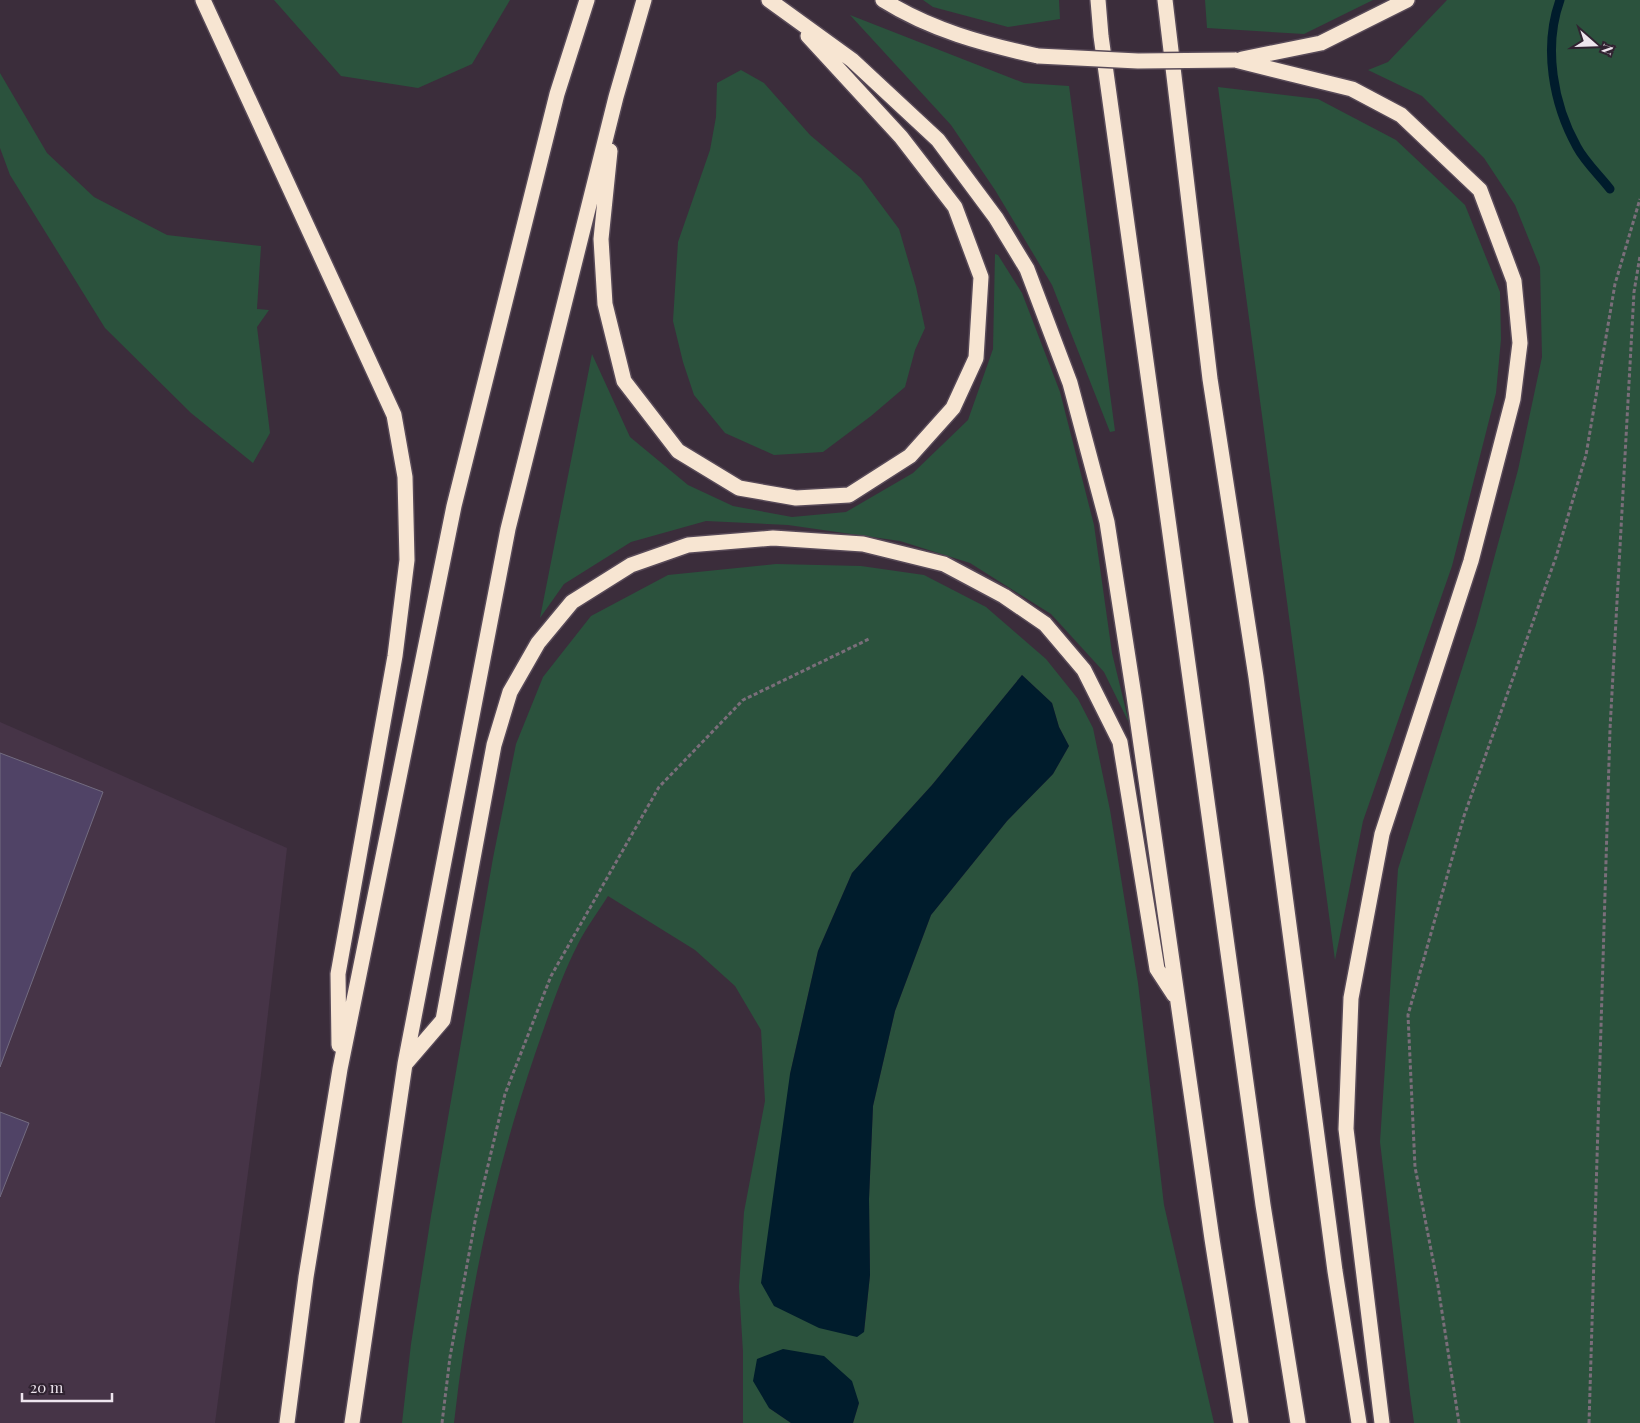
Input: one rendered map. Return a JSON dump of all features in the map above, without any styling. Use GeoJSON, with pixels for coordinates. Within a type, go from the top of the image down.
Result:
{"type":"FeatureCollection","features":[{"type":"Feature","properties":{"kind":"highway"},"geometry":{"type":"LineString","coordinates":[[204,0],[394,415],[405,478],[407,560],[395,656],[338,974],[340,1069]]}},
{"type":"Feature","properties":{"kind":"highway"},"geometry":{"type":"LineString","coordinates":[[287,1423],[306,1277],[340,1069],[454,506],[557,94],[588,0]]}},
{"type":"Feature","properties":{"kind":"highway"},"geometry":{"type":"LineString","coordinates":[[352,1423],[406,1064],[508,529],[616,97],[644,0]]}},
{"type":"Feature","properties":{"kind":"highway"},"geometry":{"type":"LineString","coordinates":[[769,0],[852,60],[938,140],[996,218],[1027,269],[1070,383],[1107,522],[1134,696],[1176,998],[1241,1423]]}},
{"type":"Feature","properties":{"kind":"highway"},"geometry":{"type":"LineString","coordinates":[[883,0],[941,30],[978,44],[1038,56],[1138,61],[1235,60],[1321,43],[1407,0]]}},
{"type":"Feature","properties":{"kind":"highway"},"geometry":{"type":"LineString","coordinates":[[1098,0],[1101,36],[1261,1186],[1298,1423]]}},
{"type":"Feature","properties":{"kind":"highway"},"geometry":{"type":"LineString","coordinates":[[1165,0],[1210,379],[1256,677],[1334,1261],[1359,1423]]}},
{"type":"Feature","properties":{"kind":"highway"},"geometry":{"type":"LineString","coordinates":[[616,97],[601,239],[605,304],[624,381],[678,451],[739,488],[796,498],[849,495],[910,456],[953,408],[976,358],[981,277],[955,206],[901,137],[787,12]]}},
{"type":"Feature","properties":{"kind":"highway"},"geometry":{"type":"LineString","coordinates":[[1235,60],[1352,89],[1401,115],[1480,190],[1514,281],[1520,343],[1513,399],[1471,561],[1382,834],[1351,998],[1346,1129],[1382,1423]]}},
{"type":"Feature","properties":{"kind":"highway"},"geometry":{"type":"LineString","coordinates":[[406,1064],[443,1020],[494,744],[510,692],[538,643],[572,602],[631,566],[688,545],[773,538],[863,544],[944,564],[1004,596],[1045,624],[1084,670],[1120,742],[1157,969],[1176,998]]}},
{"type":"Feature","properties":{"kind":"path"},"geometry":{"type":"LineString","coordinates":[[1459,1423],[1438,1286],[1415,1166],[1408,1015],[1464,816],[1556,557],[1586,455],[1614,284],[1640,199]]}},
{"type":"Feature","properties":{"kind":"path"},"geometry":{"type":"LineString","coordinates":[[1589,1423],[1610,729],[1634,292],[1640,256]]}},
{"type":"Feature","properties":{"kind":"path"},"geometry":{"type":"LineString","coordinates":[[442,1423],[450,1357],[476,1216],[505,1094],[551,976],[659,787],[743,700],[869,639]]}},
{"type":"Feature","properties":{"kind":"shaded area"},"geometry":{"type":"Polygon","coordinates":[[[0,722],[287,848],[261,1074],[215,1423],[0,1423],[0,722]]]}},
{"type":"Feature","properties":{"kind":"green space"},"geometry":{"type":"Polygon","coordinates":[[[274,0],[510,0],[472,64],[418,88],[341,76],[274,0]]]}},
{"type":"Feature","properties":{"kind":"green space"},"geometry":{"type":"Polygon","coordinates":[[[923,0],[1059,0],[1060,19],[1008,27],[933,7],[923,0]]]}},
{"type":"Feature","properties":{"kind":"green space"},"geometry":{"type":"Polygon","coordinates":[[[1205,0],[1373,0],[1304,34],[1207,28],[1205,0]]]}},
{"type":"Feature","properties":{"kind":"green space"},"geometry":{"type":"Polygon","coordinates":[[[1447,0],[1640,0],[1640,1423],[1414,1423],[1410,1394],[1380,1142],[1398,869],[1476,625],[1518,470],[1542,357],[1540,267],[1515,205],[1484,158],[1422,96],[1368,70],[1388,62],[1447,0]]]}},
{"type":"Feature","properties":{"kind":"green space"},"geometry":{"type":"Polygon","coordinates":[[[850,15],[1024,83],[1069,86],[1115,431],[1110,432],[1052,285],[995,190],[951,125],[850,15]]]}},
{"type":"Feature","properties":{"kind":"green space"},"geometry":{"type":"Polygon","coordinates":[[[741,70],[764,83],[810,135],[861,178],[899,229],[916,287],[925,328],[915,350],[905,387],[871,416],[823,452],[774,455],[725,433],[694,395],[683,362],[673,321],[678,242],[710,150],[716,117],[717,83],[741,70]]]}},
{"type":"Feature","properties":{"kind":"green space"},"geometry":{"type":"Polygon","coordinates":[[[0,73],[47,153],[94,197],[167,235],[261,246],[257,309],[269,310],[257,327],[270,433],[253,463],[191,413],[105,328],[10,175],[0,148],[0,73]]]}},
{"type":"Feature","properties":{"kind":"green space"},"geometry":{"type":"Polygon","coordinates":[[[1218,87],[1318,99],[1396,140],[1465,205],[1500,292],[1501,339],[1496,393],[1452,566],[1363,821],[1335,960],[1218,87]]]}},
{"type":"Feature","properties":{"kind":"green space"},"geometry":{"type":"Polygon","coordinates":[[[995,254],[998,255],[1022,293],[1060,392],[1094,525],[1112,653],[1129,723],[1104,672],[1051,614],[970,563],[900,541],[788,525],[706,521],[631,542],[564,584],[540,618],[592,354],[630,437],[688,485],[733,506],[792,517],[846,512],[913,473],[968,420],[993,349],[995,254]]]}},
{"type":"Feature","properties":{"kind":"green space"},"geometry":{"type":"Polygon","coordinates":[[[776,564],[861,566],[924,575],[986,607],[1046,659],[1078,699],[1093,728],[1110,810],[1138,983],[1164,1205],[1214,1423],[853,1423],[859,1403],[769,1408],[791,1423],[743,1423],[743,1352],[739,1287],[744,1212],[765,1101],[761,1030],[735,986],[695,950],[608,896],[581,938],[560,984],[520,1099],[484,1236],[467,1329],[454,1423],[402,1423],[411,1344],[431,1216],[493,858],[516,744],[543,677],[591,616],[668,575],[776,564]],[[1022,675],[932,785],[852,873],[818,951],[790,1074],[864,1332],[870,1275],[869,1199],[873,1106],[895,1011],[931,915],[1007,821],[1053,774],[1069,746],[1059,727],[1052,703],[1022,675]]]}},
{"type":"Feature","properties":{"kind":"water"},"geometry":{"type":"Polygon","coordinates":[[[1022,675],[1052,703],[1059,727],[1069,746],[1053,774],[1007,821],[931,915],[895,1011],[873,1106],[869,1199],[870,1275],[864,1332],[857,1337],[819,1328],[774,1306],[761,1283],[790,1074],[818,951],[852,873],[932,785],[1022,675]]]}},
{"type":"Feature","properties":{"kind":"water"},"geometry":{"type":"Polygon","coordinates":[[[783,1349],[824,1356],[852,1381],[859,1403],[853,1423],[791,1423],[769,1408],[753,1381],[757,1359],[783,1349]]]}},
{"type":"Feature","properties":{"kind":"building"},"geometry":{"type":"Polygon","coordinates":[[[0,753],[103,792],[0,1067],[0,753]]]}},
{"type":"Feature","properties":{"kind":"building"},"geometry":{"type":"Polygon","coordinates":[[[0,1112],[29,1123],[0,1197],[0,1112]]]}},
{"type":"Feature","properties":{"kind":"waterway"},"geometry":{"type":"LineString","coordinates":[[1560,0],[1552,37],[1553,75],[1557,94],[1569,130],[1580,153],[1610,189]]}}]}
